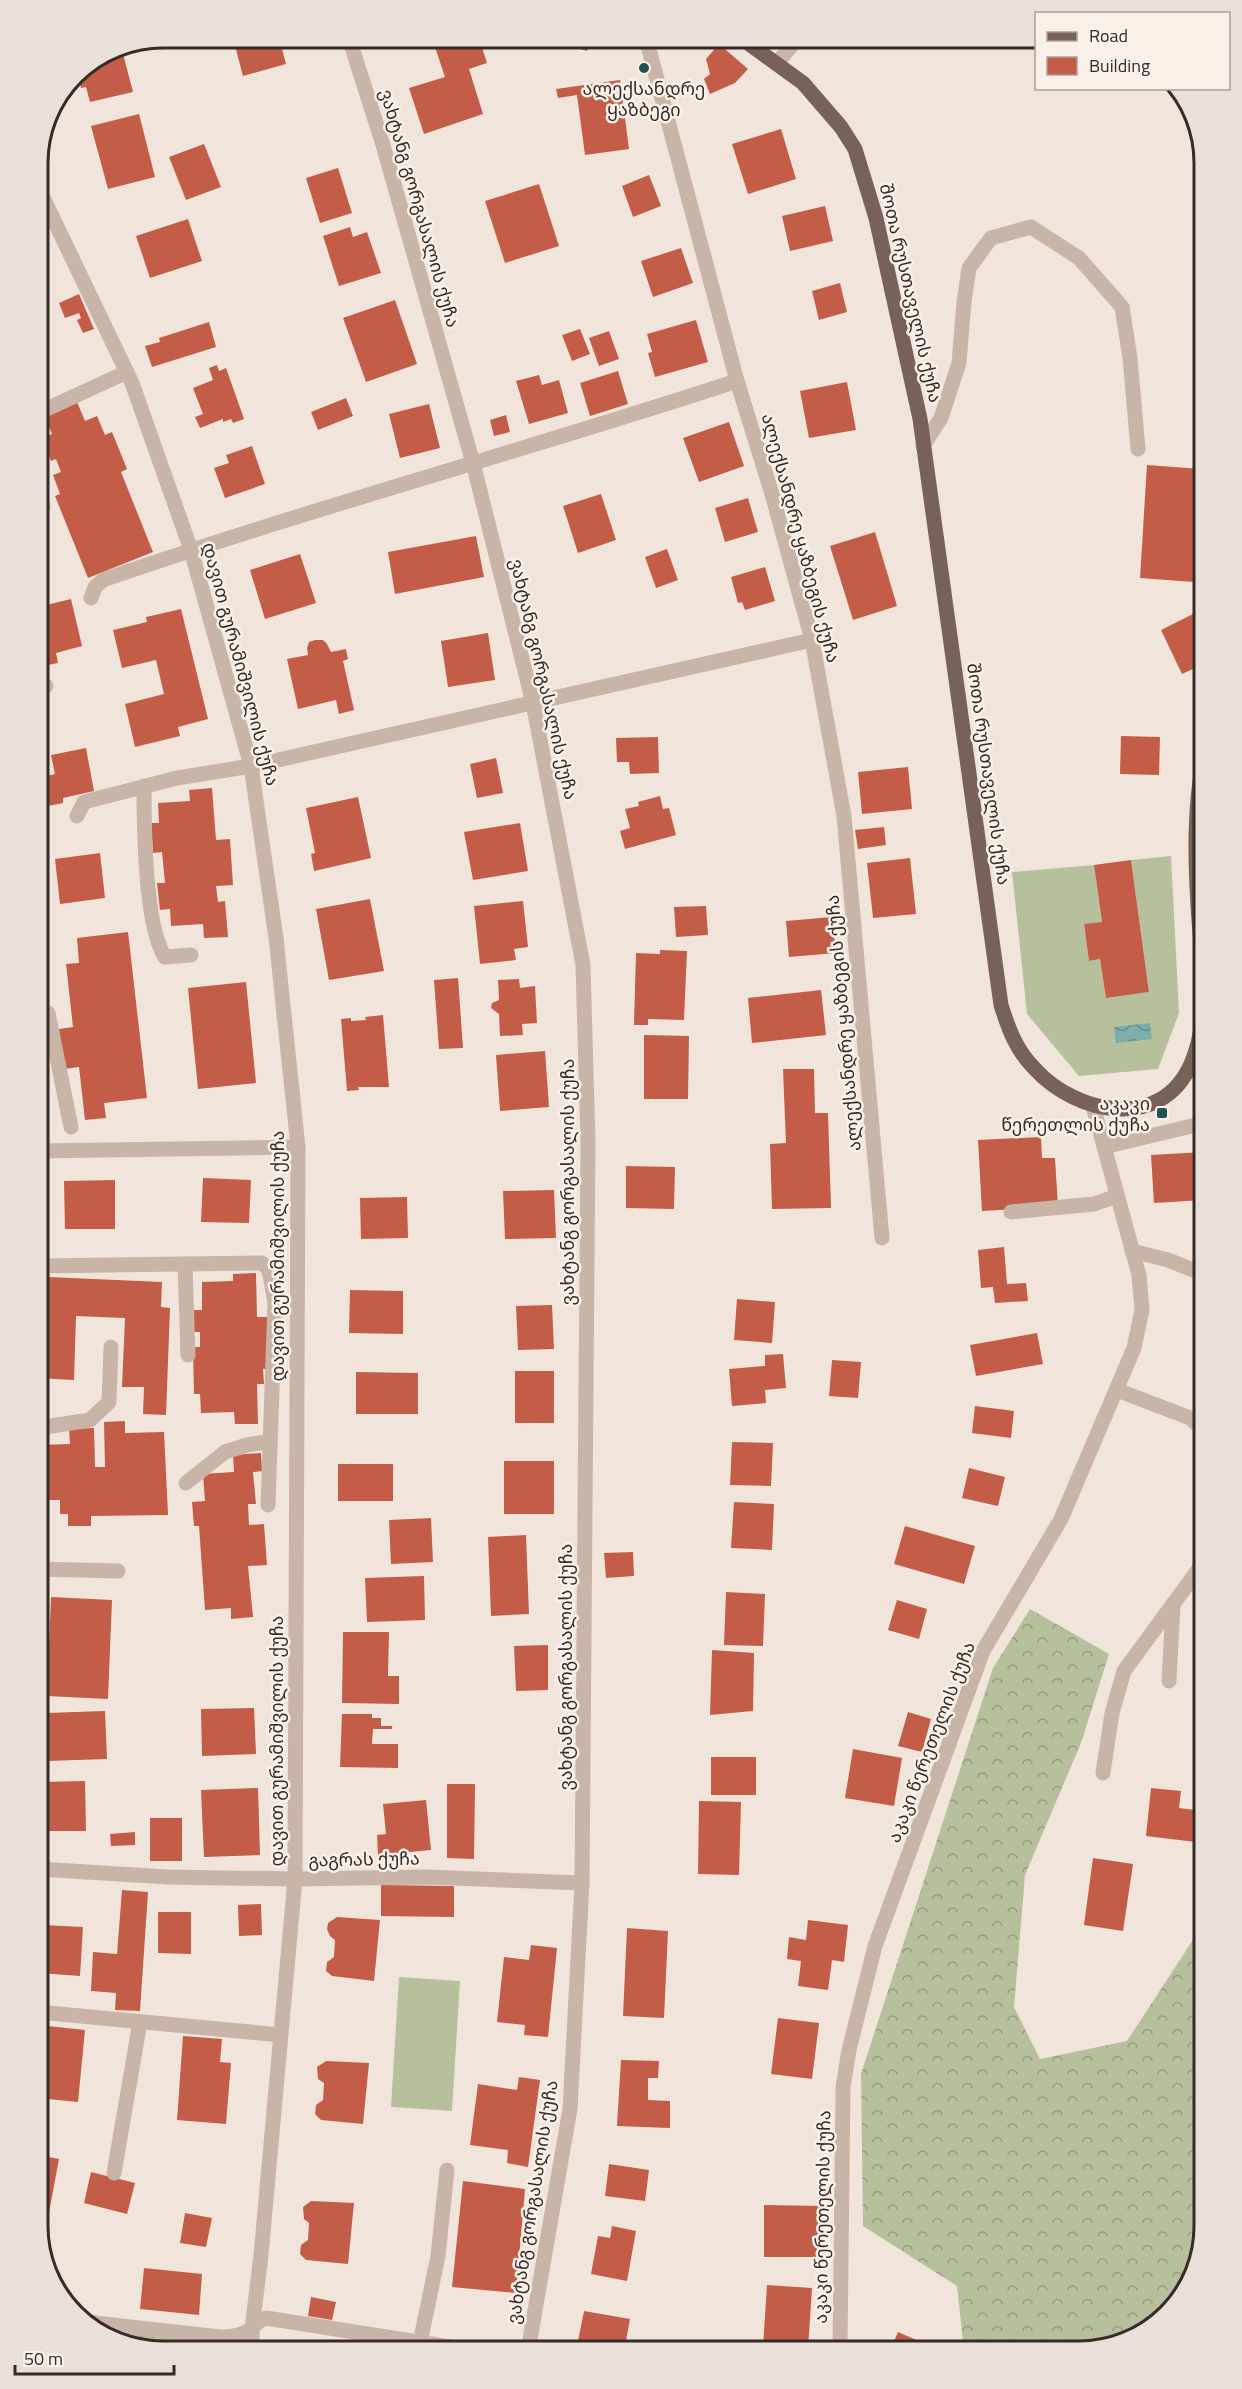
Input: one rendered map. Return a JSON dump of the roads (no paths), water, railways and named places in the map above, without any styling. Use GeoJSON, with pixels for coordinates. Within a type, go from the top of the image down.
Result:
{"type":"FeatureCollection","features":[{"type":"Feature","properties":{"kind":"main road","name":"შოთა რუსთაველის ქუჩა"},"geometry":{"type":"LineString","coordinates":[[755,48],[803,83],[855,149],[876,218],[923,446],[1001,1005],[1013,1040],[1035,1070],[1066,1095],[1107,1109],[1129,1109],[1153,1104],[1173,1089],[1184,1077],[1194,1053]]}},
{"type":"Feature","properties":{"kind":"street","name":"ვახტანგ გორგასალის ქუჩა"},"geometry":{"type":"LineString","coordinates":[[352,48],[383,145],[473,463],[533,703],[583,965],[588,1141],[582,1883],[570,2109],[530,2341]]}},
{"type":"Feature","properties":{"kind":"street","name":"ალექსანდრე ყაზბეგის ქუჩა"},"geometry":{"type":"LineString","coordinates":[[649,48],[737,381],[772,494],[812,640],[844,816],[882,1238]]}},
{"type":"Feature","properties":{"kind":"street"},"geometry":{"type":"LineString","coordinates":[[777,63],[790,48]]}},
{"type":"Feature","properties":{"kind":"street","name":"დავით გურამიშვილის ქუჩა"},"geometry":{"type":"LineString","coordinates":[[48,208],[127,372],[191,550],[251,766],[276,938],[298,1147],[295,1879],[252,2341]]}},
{"type":"Feature","properties":{"kind":"street"},"geometry":{"type":"LineString","coordinates":[[923,446],[941,418],[959,363],[969,267],[990,238],[1031,227],[1079,258],[1122,307],[1131,358],[1138,449]]}},
{"type":"Feature","properties":{"kind":"street"},"geometry":{"type":"LineString","coordinates":[[48,408],[127,372]]}},
{"type":"Feature","properties":{"kind":"street"},"geometry":{"type":"LineString","coordinates":[[92,598],[95,587],[103,580],[191,550],[608,423],[737,381]]}},
{"type":"Feature","properties":{"kind":"street"},"geometry":{"type":"LineString","coordinates":[[77,816],[84,802],[177,778],[251,766],[812,640]]}},
{"type":"Feature","properties":{"kind":"street"},"geometry":{"type":"LineString","coordinates":[[144,786],[144,830],[149,887],[159,947],[165,957],[191,955]]}},
{"type":"Feature","properties":{"kind":"street"},"geometry":{"type":"LineString","coordinates":[[48,1013],[71,1127]]}},
{"type":"Feature","properties":{"kind":"street","name":"აკაკი წერეთელის ქუჩა"},"geometry":{"type":"LineString","coordinates":[[840,2341],[843,2087],[849,2050],[875,1946],[983,1651],[1061,1519],[1134,1348],[1142,1310],[1139,1275],[1093,1106]]}},
{"type":"Feature","properties":{"kind":"street"},"geometry":{"type":"LineString","coordinates":[[1104,1147],[1194,1125]]}},
{"type":"Feature","properties":{"kind":"street"},"geometry":{"type":"LineString","coordinates":[[48,1151],[298,1147]]}},
{"type":"Feature","properties":{"kind":"street"},"geometry":{"type":"LineString","coordinates":[[1011,1212],[1094,1204],[1118,1196]]}},
{"type":"Feature","properties":{"kind":"street"},"geometry":{"type":"LineString","coordinates":[[1132,1251],[1194,1270]]}},
{"type":"Feature","properties":{"kind":"street"},"geometry":{"type":"LineString","coordinates":[[48,1266],[262,1263],[269,1270],[275,1302],[268,1505]]}},
{"type":"Feature","properties":{"kind":"street"},"geometry":{"type":"LineString","coordinates":[[185,1264],[188,1355]]}},
{"type":"Feature","properties":{"kind":"street"},"geometry":{"type":"LineString","coordinates":[[48,1426],[90,1420],[109,1402],[111,1347]]}},
{"type":"Feature","properties":{"kind":"street"},"geometry":{"type":"LineString","coordinates":[[1117,1390],[1194,1421]]}},
{"type":"Feature","properties":{"kind":"street"},"geometry":{"type":"LineString","coordinates":[[186,1483],[225,1452],[270,1441]]}},
{"type":"Feature","properties":{"kind":"street"},"geometry":{"type":"LineString","coordinates":[[48,1569],[118,1570]]}},
{"type":"Feature","properties":{"kind":"street"},"geometry":{"type":"LineString","coordinates":[[1103,1773],[1112,1713],[1124,1671],[1194,1576]]}},
{"type":"Feature","properties":{"kind":"street"},"geometry":{"type":"LineString","coordinates":[[1169,1681],[1173,1604]]}},
{"type":"Feature","properties":{"kind":"street","name":"გაგრას ქუჩა"},"geometry":{"type":"LineString","coordinates":[[48,1870],[168,1877],[295,1879],[427,1877],[582,1883]]}},
{"type":"Feature","properties":{"kind":"street"},"geometry":{"type":"LineString","coordinates":[[48,2013],[281,2035]]}},
{"type":"Feature","properties":{"kind":"street"},"geometry":{"type":"LineString","coordinates":[[114,2173],[140,2022]]}},
{"type":"Feature","properties":{"kind":"street"},"geometry":{"type":"LineString","coordinates":[[420,2341],[436,2268],[447,2170]]}},
{"type":"Feature","properties":{"kind":"street"},"geometry":{"type":"LineString","coordinates":[[102,2324],[233,2337],[252,2329],[259,2320],[266,2318],[408,2341]]}},
{"type":"Feature","properties":{"kind":"water"},"geometry":{"type":"Polygon","coordinates":[[[1150,1023],[1152,1039],[1116,1043],[1114,1027],[1150,1023]]]}},
{"type":"Feature","properties":{"kind":"place","name":"ალექსანდრე ყაზბეგი"},"geometry":{"type":"Point","coordinates":[644,68]}},
{"type":"Feature","properties":{"kind":"place","name":"აკაკი წერეთლის ქუჩა"},"geometry":{"type":"Point","coordinates":[1162,1113]}}]}
